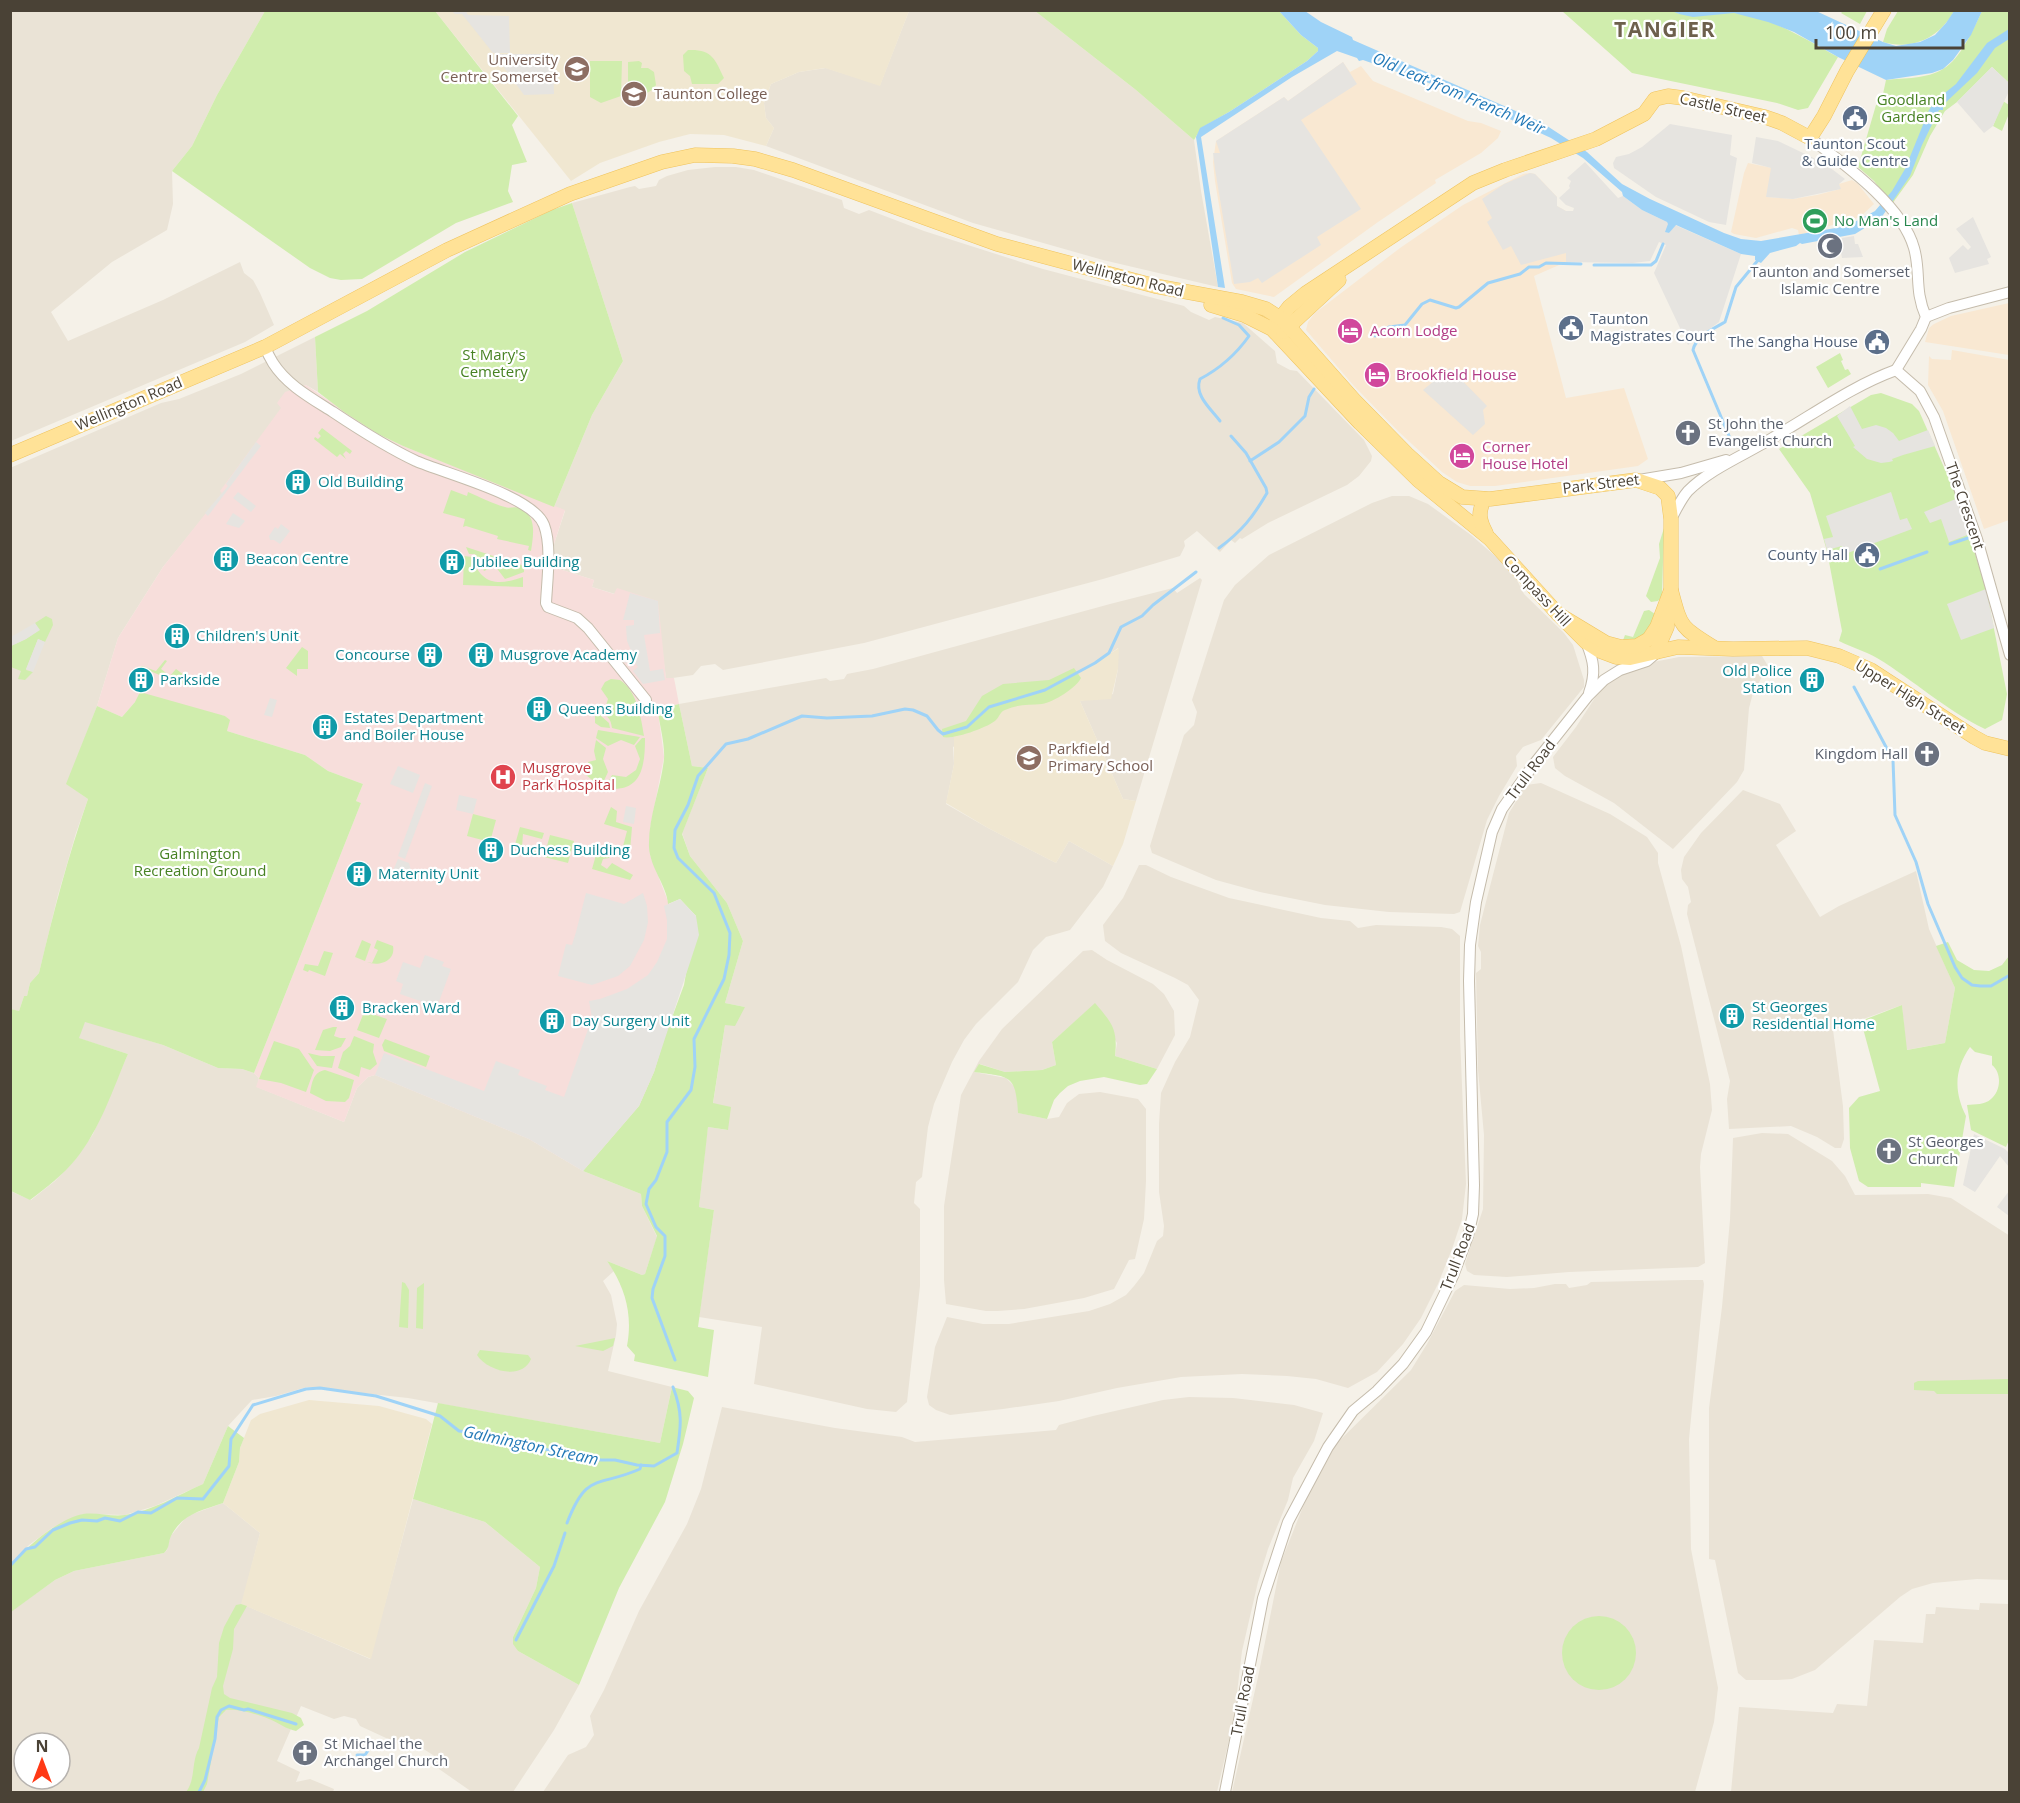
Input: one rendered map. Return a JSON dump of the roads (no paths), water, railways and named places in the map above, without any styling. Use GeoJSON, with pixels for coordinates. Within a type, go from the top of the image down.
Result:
{"type":"FeatureCollection","features":[{"type":"Feature","properties":{"kind":"main road"},"geometry":{"type":"LineString","coordinates":[[1810,138],[1880,16]]}},
{"type":"Feature","properties":{"kind":"main road","name":"Castle Street"},"geometry":{"type":"LineString","coordinates":[[1280,327],[1289,307],[1306,293],[1473,183],[1596,139],[1644,114],[1655,99],[1668,96],[1683,98],[1764,117],[1782,123],[1810,138]]}},
{"type":"Feature","properties":{"kind":"main road","name":"Wellington Road"},"geometry":{"type":"LineString","coordinates":[[10,455],[248,354],[447,250],[570,194],[662,162],[695,155],[733,156],[755,159],[793,170],[997,244],[1155,286],[1266,309],[1360,423],[1418,480],[1490,539]]}},
{"type":"Feature","properties":{"kind":"main road","name":"Wellington Road"},"geometry":{"type":"LineString","coordinates":[[1280,327],[1381,429],[1439,483],[1462,497]]}},
{"type":"Feature","properties":{"kind":"main road"},"geometry":{"type":"LineString","coordinates":[[1636,480],[1660,488],[1668,496],[1671,519],[1671,591],[1667,627],[1656,652]]}},
{"type":"Feature","properties":{"kind":"main road","name":"Park Street"},"geometry":{"type":"LineString","coordinates":[[1462,497],[1484,499],[1636,480]]}},
{"type":"Feature","properties":{"kind":"main road"},"geometry":{"type":"LineString","coordinates":[[1484,499],[1479,511],[1479,521],[1490,539]]}},
{"type":"Feature","properties":{"kind":"main road","name":"Compass Hill"},"geometry":{"type":"LineString","coordinates":[[1490,539],[1586,642],[1616,657],[1630,658],[1656,652]]}},
{"type":"Feature","properties":{"kind":"main road"},"geometry":{"type":"LineString","coordinates":[[1558,614],[1606,643],[1621,647],[1637,646],[1649,639],[1658,627],[1671,591]]}},
{"type":"Feature","properties":{"kind":"main road"},"geometry":{"type":"LineString","coordinates":[[1671,591],[1682,625],[1715,648]]}},
{"type":"Feature","properties":{"kind":"main road","name":"Upper High Street"},"geometry":{"type":"LineString","coordinates":[[1656,652],[1678,647],[1733,650],[1774,647],[1807,648],[1854,661],[1985,743],[2010,749]]}},
{"type":"Feature","properties":{"kind":"street","name":"Castle Street"},"geometry":{"type":"LineString","coordinates":[[1810,138],[1858,175],[1906,230],[1915,252],[1918,294],[1926,316]]}},
{"type":"Feature","properties":{"kind":"street"},"geometry":{"type":"LineString","coordinates":[[1896,370],[1921,329],[1926,316],[2010,292]]}},
{"type":"Feature","properties":{"kind":"street"},"geometry":{"type":"LineString","coordinates":[[265,346],[273,363],[296,388],[360,431],[416,460],[504,495],[535,512],[545,526],[547,539],[546,603],[548,607],[578,618],[646,700]]}},
{"type":"Feature","properties":{"kind":"street","name":"Park Street"},"geometry":{"type":"LineString","coordinates":[[1671,519],[1687,492],[1738,457],[1837,399],[1896,370]]}},
{"type":"Feature","properties":{"kind":"street","name":"The Crescent"},"geometry":{"type":"LineString","coordinates":[[1896,370],[1920,391],[1934,417],[1977,539],[2010,655]]}},
{"type":"Feature","properties":{"kind":"street","name":"Park Street"},"geometry":{"type":"LineString","coordinates":[[1636,480],[1682,473],[1738,457]]}},
{"type":"Feature","properties":{"kind":"street","name":"Trull Road"},"geometry":{"type":"LineString","coordinates":[[1586,642],[1594,666],[1594,680],[1588,696]]}},
{"type":"Feature","properties":{"kind":"street","name":"Trull Road"},"geometry":{"type":"LineString","coordinates":[[1225,1792],[1263,1598],[1288,1522],[1328,1447],[1353,1411],[1376,1392],[1403,1364],[1426,1332],[1453,1276],[1468,1236],[1473,1214],[1469,981],[1471,935],[1492,832],[1502,809],[1588,696],[1604,680],[1620,670],[1647,661],[1656,652]]}},
{"type":"Feature","properties":{"kind":"water","name":"Old Leat from French Weir"},"geometry":{"type":"Polygon","coordinates":[[[1279,11],[1305,11],[1321,22],[1352,37],[1353,40],[1541,122],[1587,152],[1622,184],[1724,233],[1741,239],[1761,241],[1847,226],[1875,211],[1892,191],[1905,169],[1929,110],[1936,100],[1956,84],[1987,43],[2009,29],[2009,39],[1995,48],[1977,73],[1943,105],[1943,110],[1939,110],[1910,176],[1881,218],[1855,234],[1800,243],[1770,253],[1761,263],[1755,260],[1755,256],[1741,254],[1676,225],[1669,233],[1665,232],[1667,222],[1642,210],[1623,196],[1622,192],[1583,158],[1551,138],[1440,87],[1363,60],[1359,61],[1357,58],[1337,51],[1292,77],[1201,137],[1225,288],[1218,287],[1196,137],[1200,128],[1229,112],[1307,61],[1318,51],[1318,48],[1301,35],[1279,11]]]}},
{"type":"Feature","properties":{"kind":"water"},"geometry":{"type":"Polygon","coordinates":[[[1672,11],[1816,11],[1896,46],[1920,42],[1935,35],[1954,11],[1982,11],[1971,35],[1953,60],[1943,69],[1932,73],[1886,80],[1838,57],[1794,32],[1768,22],[1734,13],[1693,17],[1672,11]]]}},
{"type":"Feature","properties":{"kind":"waterway"},"geometry":{"type":"LineString","coordinates":[[1594,265],[1651,265],[1656,261],[1663,244]]}},
{"type":"Feature","properties":{"kind":"waterway"},"geometry":{"type":"LineString","coordinates":[[1732,443],[1693,350],[1701,337],[1725,322],[1736,287],[1759,259]]}},
{"type":"Feature","properties":{"kind":"waterway"},"geometry":{"type":"LineString","coordinates":[[1375,336],[1389,327],[1405,325],[1422,304],[1430,300],[1456,308],[1488,283],[1520,274],[1529,267],[1539,267],[1546,263],[1581,264]]}},
{"type":"Feature","properties":{"kind":"waterway"},"geometry":{"type":"LineString","coordinates":[[1220,421],[1201,396],[1200,379],[1227,360],[1249,336],[1239,325],[1223,318]]}},
{"type":"Feature","properties":{"kind":"waterway"},"geometry":{"type":"LineString","coordinates":[[1250,461],[1279,442],[1305,416],[1309,397],[1314,389]]}},
{"type":"Feature","properties":{"kind":"waterway"},"geometry":{"type":"LineString","coordinates":[[1219,548],[1246,523],[1267,493],[1246,453],[1231,436]]}},
{"type":"Feature","properties":{"kind":"waterway"},"geometry":{"type":"LineString","coordinates":[[1950,544],[1968,538]]}},
{"type":"Feature","properties":{"kind":"waterway"},"geometry":{"type":"LineString","coordinates":[[1880,569],[1927,552]]}},
{"type":"Feature","properties":{"kind":"waterway"},"geometry":{"type":"LineString","coordinates":[[675,1360],[652,1298],[665,1256],[665,1236],[656,1227],[646,1204],[649,1189],[656,1180],[667,1152],[667,1122],[691,1090],[695,1067],[694,1039],[724,979],[729,955],[730,933],[714,893],[678,858],[674,848],[675,830],[688,805],[698,776],[726,744],[748,739],[802,716],[827,718],[872,716],[905,709],[927,716],[943,734],[967,727],[989,707],[1045,690],[1095,663],[1109,653],[1121,627],[1142,616],[1196,572]]}},
{"type":"Feature","properties":{"kind":"waterway"},"geometry":{"type":"LineString","coordinates":[[1854,687],[1893,760],[1895,815],[1916,862],[1928,904],[1955,967],[1962,978],[1972,985],[1991,986],[2010,975]]}},
{"type":"Feature","properties":{"kind":"waterway","name":"Galmington Stream"},"geometry":{"type":"LineString","coordinates":[[10,1566],[26,1549],[35,1547],[53,1530],[70,1523],[82,1520],[97,1521],[105,1518],[120,1521],[138,1512],[151,1513],[177,1498],[203,1499],[229,1466],[231,1439],[253,1405],[306,1389],[320,1388],[376,1396],[440,1416],[459,1431],[507,1437],[567,1456],[654,1466],[677,1453],[680,1420],[673,1387]]}},
{"type":"Feature","properties":{"kind":"waterway"},"geometry":{"type":"LineString","coordinates":[[567,1523],[581,1495],[588,1488],[640,1469],[641,1465]]}},
{"type":"Feature","properties":{"kind":"waterway"},"geometry":{"type":"LineString","coordinates":[[516,1640],[554,1566],[565,1533]]}},
{"type":"Feature","properties":{"kind":"waterway"},"geometry":{"type":"LineString","coordinates":[[199,1792],[205,1780],[215,1739],[217,1717],[221,1710],[229,1706],[248,1709],[296,1724]]}},
{"type":"Feature","properties":{"kind":"waterway"},"geometry":{"type":"LineString","coordinates":[[357,1755],[365,1755],[369,1749]]}},
{"type":"Feature","properties":{"kind":"place","name":"University Centre Somerset"},"geometry":{"type":"Point","coordinates":[577,69]}},
{"type":"Feature","properties":{"kind":"place","name":"Taunton College"},"geometry":{"type":"Point","coordinates":[634,94]}},
{"type":"Feature","properties":{"kind":"place","name":"Taunton Scout & Guide Centre"},"geometry":{"type":"Point","coordinates":[1855,118]}},
{"type":"Feature","properties":{"kind":"place","name":"No Man's Land"},"geometry":{"type":"Point","coordinates":[1815,221]}},
{"type":"Feature","properties":{"kind":"place","name":"Taunton and Somerset Islamic Centre"},"geometry":{"type":"Point","coordinates":[1830,246]}},
{"type":"Feature","properties":{"kind":"place","name":"Taunton Magistrates Court"},"geometry":{"type":"Point","coordinates":[1571,328]}},
{"type":"Feature","properties":{"kind":"place","name":"Acorn Lodge"},"geometry":{"type":"Point","coordinates":[1350,331]}},
{"type":"Feature","properties":{"kind":"place","name":"The Sangha House"},"geometry":{"type":"Point","coordinates":[1877,342]}},
{"type":"Feature","properties":{"kind":"place","name":"Brookfield House"},"geometry":{"type":"Point","coordinates":[1377,375]}},
{"type":"Feature","properties":{"kind":"place","name":"St John the Evangelist Church"},"geometry":{"type":"Point","coordinates":[1688,433]}},
{"type":"Feature","properties":{"kind":"place","name":"Corner House Hotel"},"geometry":{"type":"Point","coordinates":[1462,456]}},
{"type":"Feature","properties":{"kind":"place","name":"Old Building"},"geometry":{"type":"Point","coordinates":[298,482]}},
{"type":"Feature","properties":{"kind":"place","name":"County Hall"},"geometry":{"type":"Point","coordinates":[1867,555]}},
{"type":"Feature","properties":{"kind":"place","name":"Beacon Centre"},"geometry":{"type":"Point","coordinates":[226,559]}},
{"type":"Feature","properties":{"kind":"place","name":"Jubilee Building"},"geometry":{"type":"Point","coordinates":[452,562]}},
{"type":"Feature","properties":{"kind":"place","name":"Children's Unit"},"geometry":{"type":"Point","coordinates":[177,636]}},
{"type":"Feature","properties":{"kind":"place","name":"Concourse"},"geometry":{"type":"Point","coordinates":[430,655]}},
{"type":"Feature","properties":{"kind":"place","name":"Musgrove Academy"},"geometry":{"type":"Point","coordinates":[481,655]}},
{"type":"Feature","properties":{"kind":"place","name":"Parkside"},"geometry":{"type":"Point","coordinates":[141,680]}},
{"type":"Feature","properties":{"kind":"place","name":"Old Police Station"},"geometry":{"type":"Point","coordinates":[1812,680]}},
{"type":"Feature","properties":{"kind":"place","name":"Queens Building"},"geometry":{"type":"Point","coordinates":[539,709]}},
{"type":"Feature","properties":{"kind":"place","name":"Estates Department and Boiler House"},"geometry":{"type":"Point","coordinates":[325,727]}},
{"type":"Feature","properties":{"kind":"place","name":"Kingdom Hall"},"geometry":{"type":"Point","coordinates":[1927,754]}},
{"type":"Feature","properties":{"kind":"place","name":"Parkfield Primary School"},"geometry":{"type":"Point","coordinates":[1029,758]}},
{"type":"Feature","properties":{"kind":"place","name":"Musgrove Park Hospital"},"geometry":{"type":"Point","coordinates":[503,777]}},
{"type":"Feature","properties":{"kind":"place","name":"Duchess Building"},"geometry":{"type":"Point","coordinates":[491,850]}},
{"type":"Feature","properties":{"kind":"place","name":"Maternity Unit"},"geometry":{"type":"Point","coordinates":[359,874]}},
{"type":"Feature","properties":{"kind":"place","name":"Bracken Ward"},"geometry":{"type":"Point","coordinates":[342,1008]}},
{"type":"Feature","properties":{"kind":"place","name":"St Georges Residential Home"},"geometry":{"type":"Point","coordinates":[1732,1016]}},
{"type":"Feature","properties":{"kind":"place","name":"Day Surgery Unit"},"geometry":{"type":"Point","coordinates":[552,1021]}},
{"type":"Feature","properties":{"kind":"place","name":"St Georges Church"},"geometry":{"type":"Point","coordinates":[1889,1151]}},
{"type":"Feature","properties":{"kind":"place","name":"St Michael the Archangel Church"},"geometry":{"type":"Point","coordinates":[305,1753]}},
{"type":"Feature","properties":{"kind":"district","name":"TANGIER"},"geometry":{"type":"Point","coordinates":[1665,30]}},
{"type":"Feature","properties":{"kind":"park label","name":"Goodland Gardens"},"geometry":{"type":"Point","coordinates":[1911,108]}},
{"type":"Feature","properties":{"kind":"park label","name":"St Mary's Cemetery"},"geometry":{"type":"Point","coordinates":[494,364]}},
{"type":"Feature","properties":{"kind":"park label","name":"Galmington Recreation Ground"},"geometry":{"type":"Point","coordinates":[200,862]}}]}
